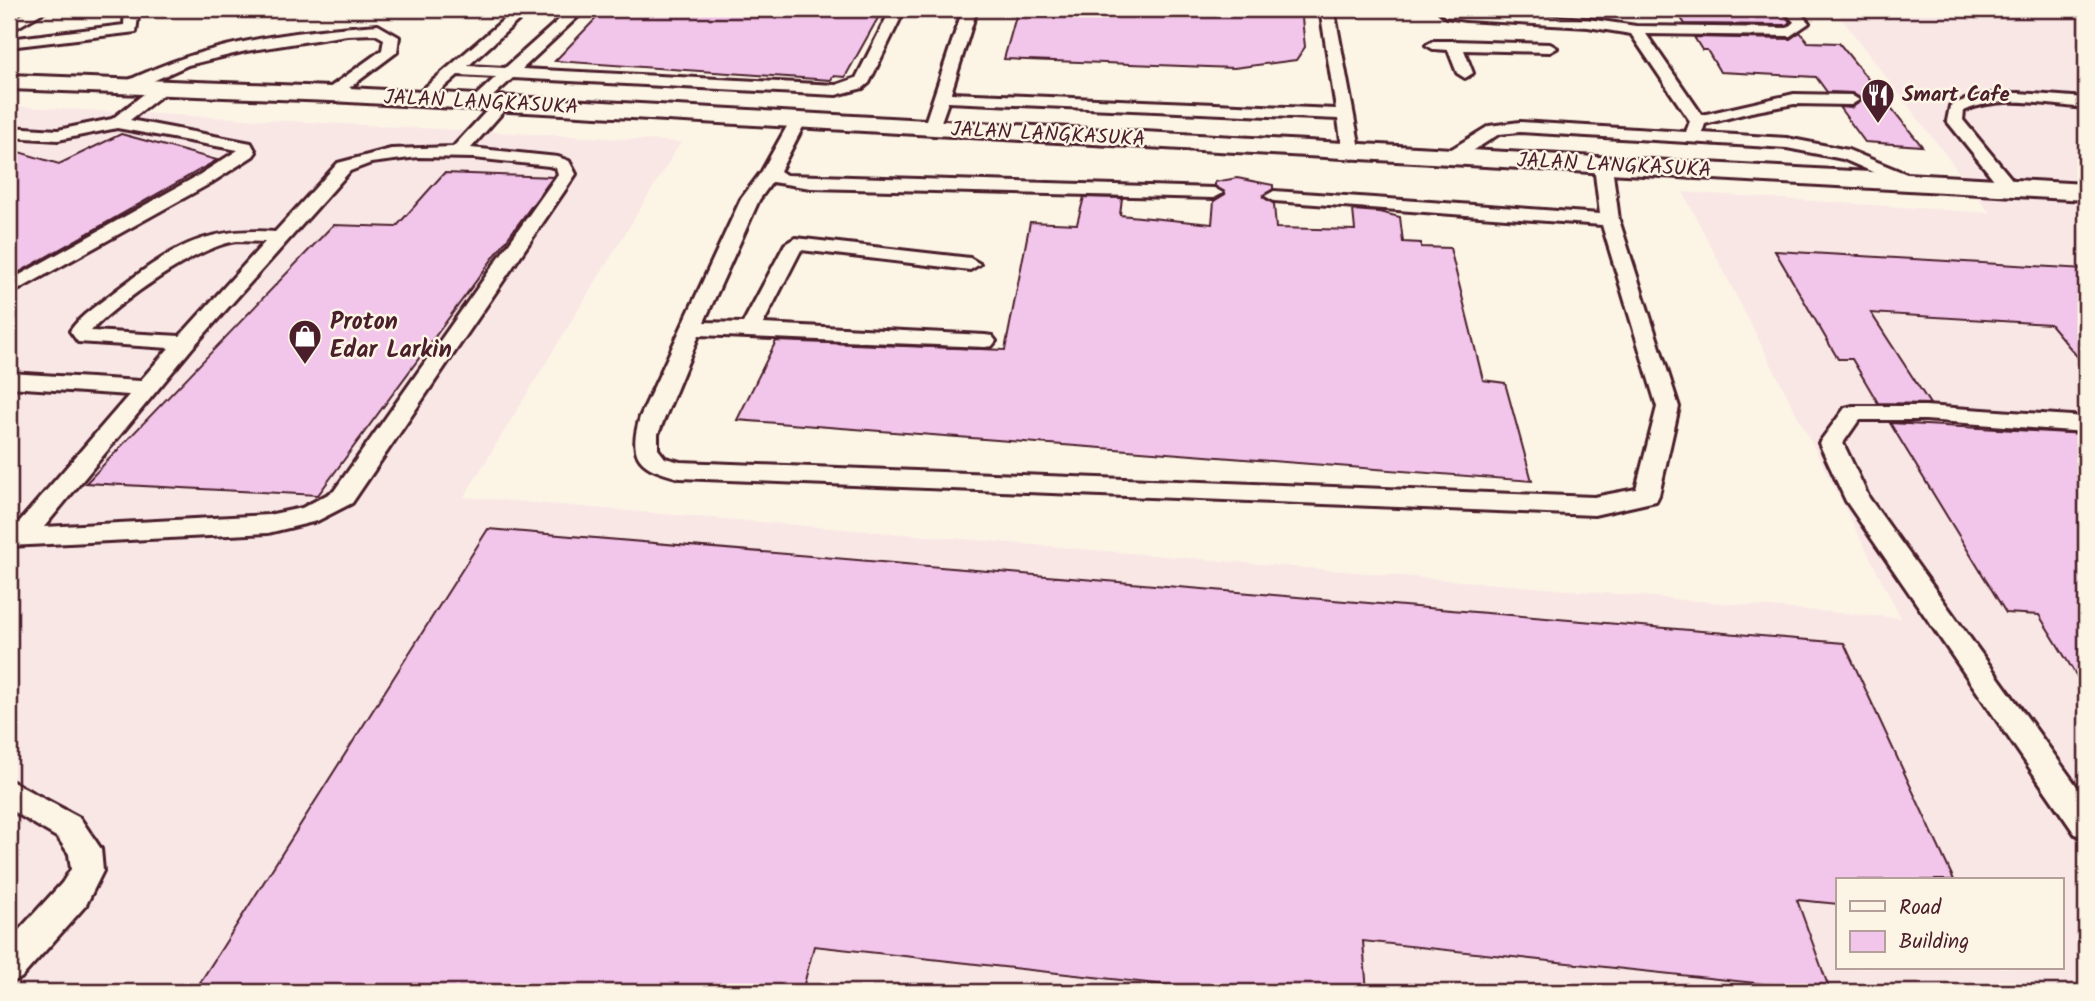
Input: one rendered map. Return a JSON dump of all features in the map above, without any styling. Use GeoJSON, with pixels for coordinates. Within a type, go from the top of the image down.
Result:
{"type":"FeatureCollection","features":[{"type":"Feature","properties":{"kind":"main road","name":"JALAN LANGKASUKA"},"geometry":{"type":"LineString","coordinates":[[9,82],[331,94],[488,105],[2086,192]]}},
{"type":"Feature","properties":{"kind":"lane"},"geometry":{"type":"LineString","coordinates":[[9,28],[42,9]]}},
{"type":"Feature","properties":{"kind":"lane"},"geometry":{"type":"LineString","coordinates":[[9,43],[131,29],[132,9]]}},
{"type":"Feature","properties":{"kind":"lane"},"geometry":{"type":"LineString","coordinates":[[420,100],[524,9]]}},
{"type":"Feature","properties":{"kind":"lane"},"geometry":{"type":"LineString","coordinates":[[457,153],[506,74],[579,9]]}},
{"type":"Feature","properties":{"kind":"lane"},"geometry":{"type":"LineString","coordinates":[[454,70],[836,90],[857,85],[863,80],[898,9]]}},
{"type":"Feature","properties":{"kind":"lane"},"geometry":{"type":"LineString","coordinates":[[931,128],[970,9]]}},
{"type":"Feature","properties":{"kind":"lane"},"geometry":{"type":"LineString","coordinates":[[1327,9],[1352,153]]}},
{"type":"Feature","properties":{"kind":"lane"},"geometry":{"type":"LineString","coordinates":[[1444,9],[1465,16],[1588,23],[1636,30],[1790,32],[1802,23],[1790,9]]}},
{"type":"Feature","properties":{"kind":"lane"},"geometry":{"type":"LineString","coordinates":[[1433,45],[1554,54],[1538,21]]}},
{"type":"Feature","properties":{"kind":"lane"},"geometry":{"type":"LineString","coordinates":[[125,88],[183,62],[246,47],[347,31],[378,29],[392,37],[389,52],[331,94]]}},
{"type":"Feature","properties":{"kind":"lane"},"geometry":{"type":"LineString","coordinates":[[1636,30],[1695,129]]}},
{"type":"Feature","properties":{"kind":"lane"},"geometry":{"type":"LineString","coordinates":[[1454,45],[1465,73]]}},
{"type":"Feature","properties":{"kind":"lane"},"geometry":{"type":"LineString","coordinates":[[117,123],[160,89]]}},
{"type":"Feature","properties":{"kind":"lane"},"geometry":{"type":"LineString","coordinates":[[941,97],[1345,114]]}},
{"type":"Feature","properties":{"kind":"lane"},"geometry":{"type":"LineString","coordinates":[[1695,129],[1749,107],[1794,99],[1851,100]]}},
{"type":"Feature","properties":{"kind":"lane"},"geometry":{"type":"LineString","coordinates":[[2010,188],[1955,121],[1956,109],[1968,101],[1988,100],[2086,103]]}},
{"type":"Feature","properties":{"kind":"lane"},"geometry":{"type":"LineString","coordinates":[[798,121],[770,172],[750,199],[690,328],[646,434],[646,451],[657,464],[680,470],[1594,506],[1647,495],[1668,407],[1610,220],[1603,166]]}},
{"type":"Feature","properties":{"kind":"lane"},"geometry":{"type":"LineString","coordinates":[[9,132],[58,135],[117,123],[237,145],[245,148],[247,152],[205,180],[9,289]]}},
{"type":"Feature","properties":{"kind":"lane"},"geometry":{"type":"LineString","coordinates":[[1451,157],[1495,130],[1520,127],[1695,129],[1828,150],[1848,155],[1913,183]]}},
{"type":"Feature","properties":{"kind":"lane"},"geometry":{"type":"LineString","coordinates":[[457,153],[552,161],[563,166],[567,174],[343,497],[307,515],[268,524],[15,537],[344,167],[377,154],[457,153]]}},
{"type":"Feature","properties":{"kind":"lane"},"geometry":{"type":"LineString","coordinates":[[770,172],[781,180],[811,183],[1214,193]]}},
{"type":"Feature","properties":{"kind":"lane"},"geometry":{"type":"LineString","coordinates":[[1274,195],[1610,220]]}},
{"type":"Feature","properties":{"kind":"lane"},"geometry":{"type":"LineString","coordinates":[[185,343],[85,337],[80,331],[87,323],[187,250],[211,240],[233,236],[280,238]]}},
{"type":"Feature","properties":{"kind":"lane"},"geometry":{"type":"LineString","coordinates":[[750,330],[795,244],[970,264]]}},
{"type":"Feature","properties":{"kind":"lane"},"geometry":{"type":"LineString","coordinates":[[690,328],[985,341]]}},
{"type":"Feature","properties":{"kind":"lane"},"geometry":{"type":"LineString","coordinates":[[9,380],[149,389]]}},
{"type":"Feature","properties":{"kind":"lane"},"geometry":{"type":"LineString","coordinates":[[2086,424],[1925,413],[1853,413],[1831,443],[1858,501],[2086,824]]}},
{"type":"Feature","properties":{"kind":"lane"},"geometry":{"type":"LineString","coordinates":[[9,793],[69,828],[85,849],[87,871],[74,894],[9,965]]}},
{"type":"Feature","properties":{"kind":"shaded area"},"geometry":{"type":"Polygon","coordinates":[[[1834,9],[2086,9],[2086,992],[9,992],[9,106],[681,142],[464,497],[1901,618],[1683,192],[1990,213],[1834,9]]]}},
{"type":"Feature","properties":{"kind":"building"},"geometry":{"type":"Polygon","coordinates":[[[605,9],[883,9],[845,77],[833,76],[831,80],[555,61],[605,9]]]}},
{"type":"Feature","properties":{"kind":"building"},"geometry":{"type":"Polygon","coordinates":[[[1018,9],[1301,9],[1305,47],[1296,60],[1234,68],[1004,59],[1018,9]]]}},
{"type":"Feature","properties":{"kind":"building"},"geometry":{"type":"Polygon","coordinates":[[[1675,9],[1780,9],[1790,22],[1786,25],[1685,24],[1675,9]]]}},
{"type":"Feature","properties":{"kind":"building"},"geometry":{"type":"Polygon","coordinates":[[[1800,32],[1808,42],[1839,43],[1922,146],[1865,142],[1839,107],[1851,108],[1860,102],[1860,98],[1852,93],[1827,92],[1816,77],[1720,72],[1707,50],[1702,50],[1694,37],[1790,39],[1800,32]]]}},
{"type":"Feature","properties":{"kind":"building"},"geometry":{"type":"Polygon","coordinates":[[[121,134],[217,160],[9,278],[9,149],[59,164],[121,134]]]}},
{"type":"Feature","properties":{"kind":"building","name":"Proton Edar Larkin"},"geometry":{"type":"Polygon","coordinates":[[[444,173],[553,177],[318,495],[86,483],[333,225],[396,227],[444,173]]]}},
{"type":"Feature","properties":{"kind":"building"},"geometry":{"type":"Polygon","coordinates":[[[1237,178],[1273,185],[1273,189],[1263,197],[1274,204],[1276,228],[1355,230],[1353,210],[1379,212],[1400,217],[1403,242],[1421,243],[1421,247],[1450,248],[1483,380],[1505,383],[1532,481],[737,420],[776,341],[1005,350],[1030,222],[1077,224],[1084,197],[1122,198],[1120,215],[1212,224],[1214,201],[1225,194],[1215,186],[1215,182],[1237,178]]]}},
{"type":"Feature","properties":{"kind":"building"},"geometry":{"type":"Polygon","coordinates":[[[1775,251],[2086,269],[2086,367],[2050,324],[1871,313],[1930,404],[1878,403],[1852,359],[1838,359],[1775,251]]]}},
{"type":"Feature","properties":{"kind":"building"},"geometry":{"type":"Polygon","coordinates":[[[1890,423],[2086,434],[2086,691],[2039,615],[2006,613],[1890,423]]]}},
{"type":"Feature","properties":{"kind":"building"},"geometry":{"type":"Polygon","coordinates":[[[488,529],[1844,643],[1953,878],[1836,878],[1836,904],[1797,900],[1830,991],[1363,941],[1367,992],[1229,992],[814,946],[802,992],[194,992],[488,529]]]}},
{"type":"Feature","properties":{"kind":"place","name":"Smart Cafe"},"geometry":{"type":"Point","coordinates":[1878,125]}},
{"type":"Feature","properties":{"kind":"place","name":"Proton Edar Larkin"},"geometry":{"type":"Point","coordinates":[305,366]}}]}
